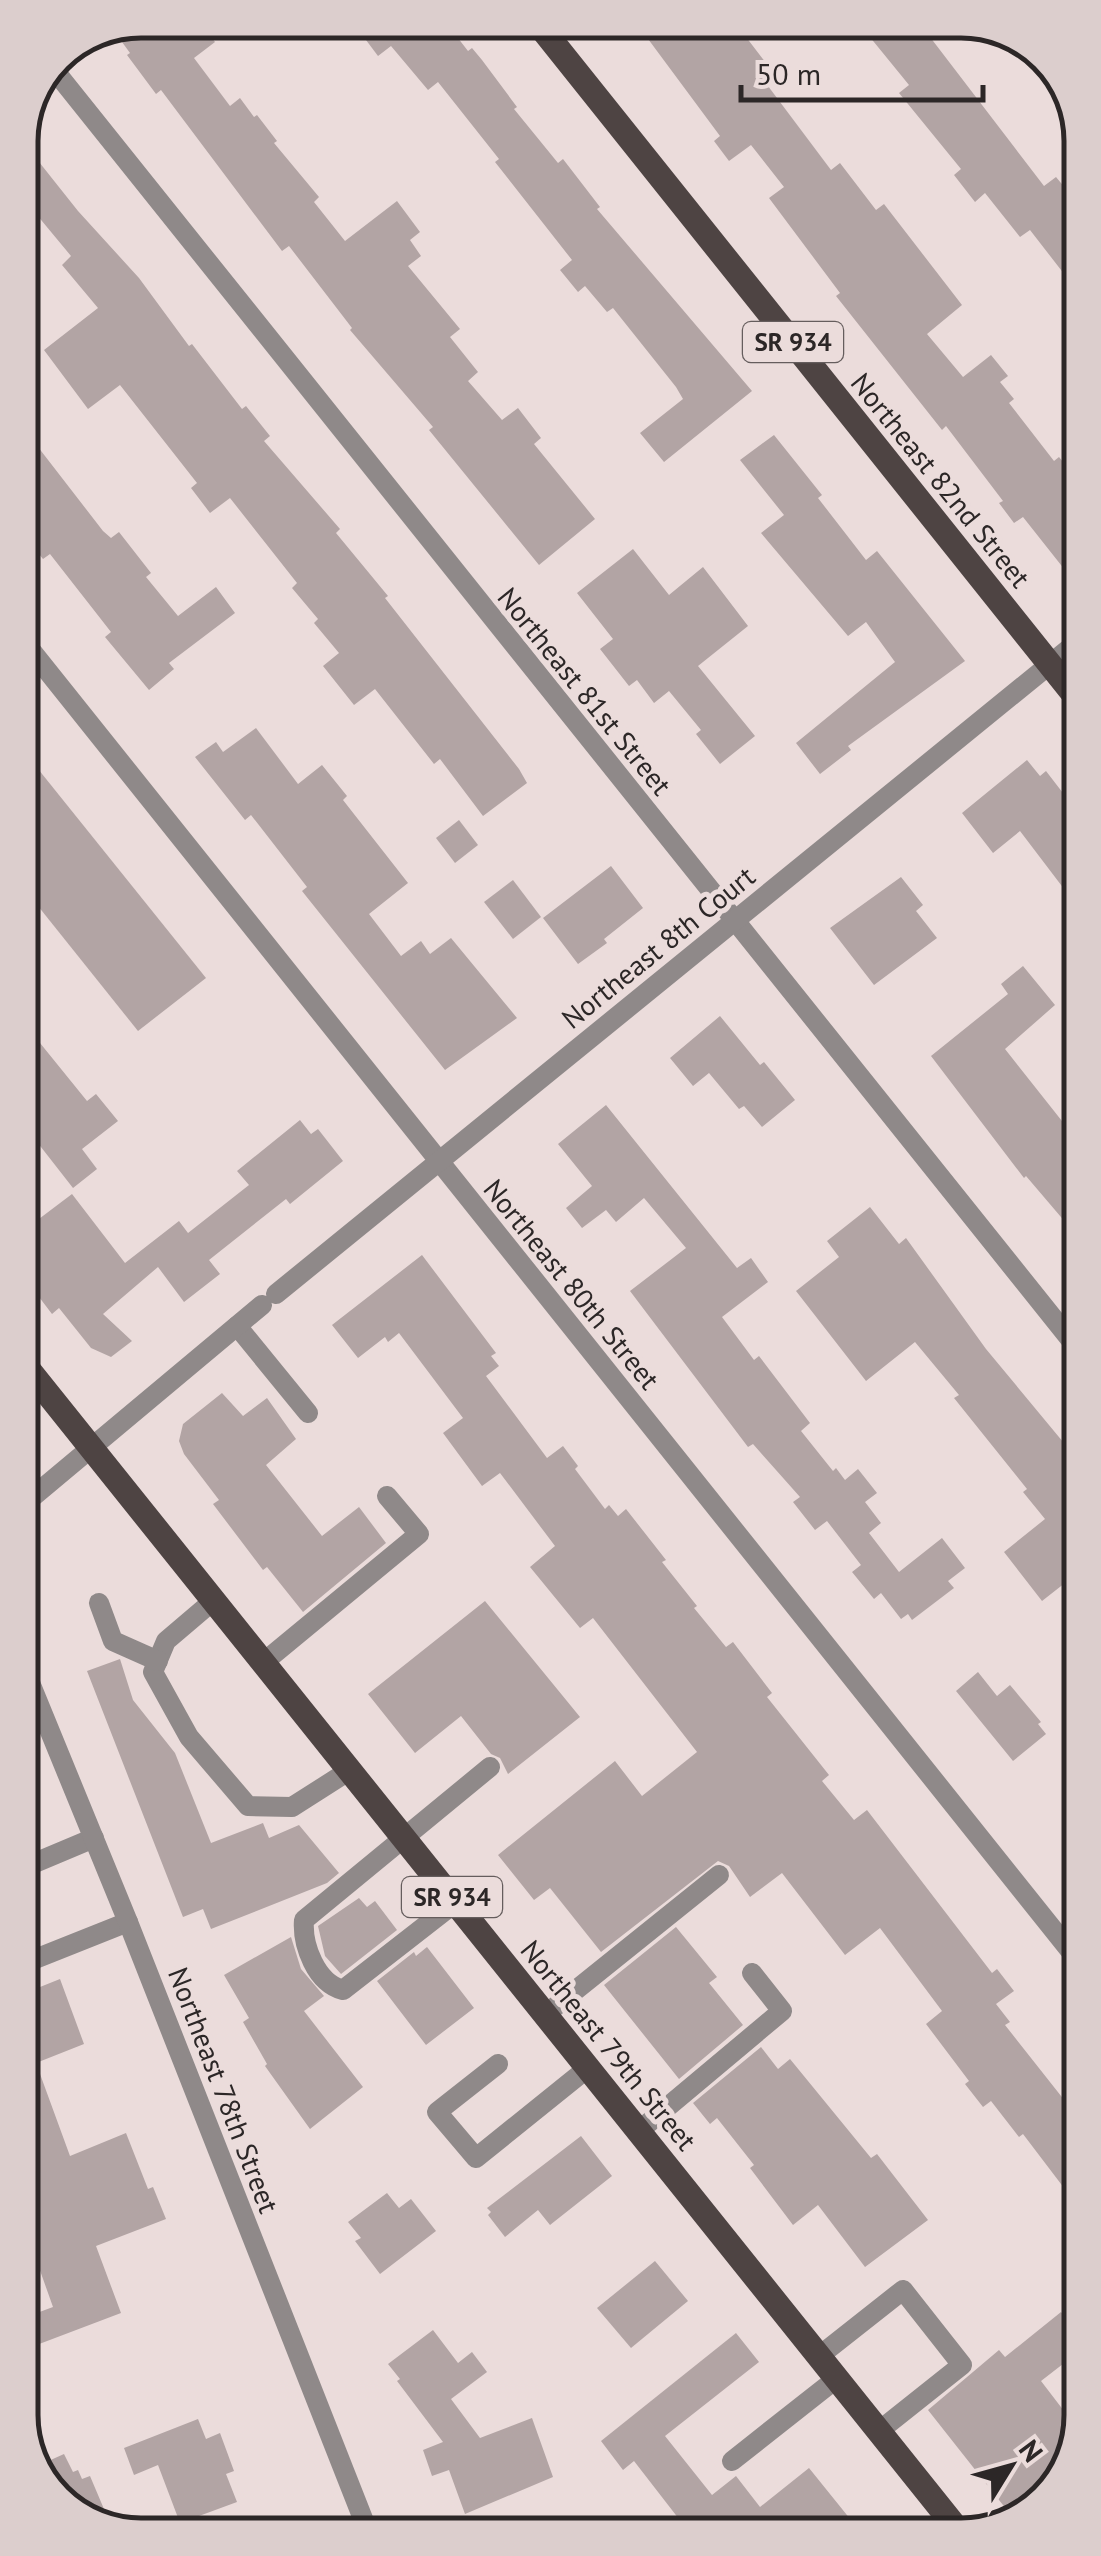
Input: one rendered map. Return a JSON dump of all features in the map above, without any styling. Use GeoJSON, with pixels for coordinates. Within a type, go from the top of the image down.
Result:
{"type":"FeatureCollection","features":[{"type":"Feature","properties":{"kind":"main road","name":"Northeast 82nd Street"},"geometry":{"type":"LineString","coordinates":[[549,38],[1064,682]]}},
{"type":"Feature","properties":{"kind":"main road","name":"Northeast 79th Street"},"geometry":{"type":"LineString","coordinates":[[38,1382],[948,2518]]}},
{"type":"Feature","properties":{"kind":"street","name":"Northeast 81st Street"},"geometry":{"type":"LineString","coordinates":[[59,78],[1064,1332]]}},
{"type":"Feature","properties":{"kind":"street","name":"Northeast 8th Court"},"geometry":{"type":"LineString","coordinates":[[90,1448],[1064,654]]}},
{"type":"Feature","properties":{"kind":"street","name":"Northeast 80th Street"},"geometry":{"type":"LineString","coordinates":[[38,668],[1064,1943]]}},
{"type":"Feature","properties":{"kind":"street"},"geometry":{"type":"LineString","coordinates":[[237,1326],[308,1413]]}},
{"type":"Feature","properties":{"kind":"street"},"geometry":{"type":"LineString","coordinates":[[38,1492],[90,1448]]}},
{"type":"Feature","properties":{"kind":"street"},"geometry":{"type":"LineString","coordinates":[[264,1662],[418,1534],[388,1496]]}},
{"type":"Feature","properties":{"kind":"street"},"geometry":{"type":"LineString","coordinates":[[214,1600],[166,1642],[153,1672],[190,1737],[248,1806],[292,1807],[350,1770]]}},
{"type":"Feature","properties":{"kind":"street"},"geometry":{"type":"LineString","coordinates":[[99,1603],[114,1641],[158,1661]]}},
{"type":"Feature","properties":{"kind":"street","name":"Northeast 78th Street"},"geometry":{"type":"LineString","coordinates":[[38,1702],[363,2518]]}},
{"type":"Feature","properties":{"kind":"street"},"geometry":{"type":"LineString","coordinates":[[456,1902],[344,1990],[334,1988],[320,1974],[303,1938],[304,1920],[490,1767]]}},
{"type":"Feature","properties":{"kind":"street"},"geometry":{"type":"LineString","coordinates":[[38,1862],[94,1838]]}},
{"type":"Feature","properties":{"kind":"street"},"geometry":{"type":"LineString","coordinates":[[546,2014],[720,1876]]}},
{"type":"Feature","properties":{"kind":"street"},"geometry":{"type":"LineString","coordinates":[[38,1958],[128,1922]]}},
{"type":"Feature","properties":{"kind":"street"},"geometry":{"type":"LineString","coordinates":[[640,2130],[782,2012],[752,1973]]}},
{"type":"Feature","properties":{"kind":"street"},"geometry":{"type":"LineString","coordinates":[[498,2064],[438,2112],[476,2158],[588,2067]]}},
{"type":"Feature","properties":{"kind":"street"},"geometry":{"type":"LineString","coordinates":[[818,2357],[903,2290],[962,2365],[879,2431]]}},
{"type":"Feature","properties":{"kind":"street"},"geometry":{"type":"LineString","coordinates":[[732,2461],[836,2379]]}},
{"type":"Feature","properties":{"kind":"building"},"geometry":{"type":"Polygon","coordinates":[[[212,38],[215,42],[194,58],[230,106],[240,98],[254,117],[257,115],[277,141],[274,143],[319,197],[314,202],[345,241],[397,201],[420,232],[410,240],[421,256],[408,266],[460,329],[450,337],[478,372],[468,381],[502,420],[518,408],[541,438],[534,444],[595,519],[539,565],[429,430],[433,427],[350,330],[289,246],[282,251],[161,90],[156,94],[127,55],[130,53],[120,39],[212,38]]]}},
{"type":"Feature","properties":{"kind":"building"},"geometry":{"type":"Polygon","coordinates":[[[364,38],[458,38],[468,51],[472,48],[558,163],[563,159],[600,207],[597,209],[752,391],[664,462],[640,433],[683,399],[676,387],[613,308],[607,312],[585,286],[578,292],[560,270],[572,260],[438,82],[428,90],[391,46],[378,56],[364,38]]]}},
{"type":"Feature","properties":{"kind":"building"},"geometry":{"type":"Polygon","coordinates":[[[647,38],[747,38],[769,67],[759,74],[831,170],[840,163],[876,210],[884,204],[962,305],[927,334],[963,377],[991,355],[1008,376],[1000,382],[1014,399],[1009,403],[1054,461],[1059,457],[1064,463],[1064,569],[1023,517],[1014,523],[999,503],[1003,501],[946,426],[942,430],[836,296],[840,293],[769,198],[784,187],[751,145],[729,161],[714,141],[720,136],[647,38]]]}},
{"type":"Feature","properties":{"kind":"building"},"geometry":{"type":"Polygon","coordinates":[[[871,38],[931,38],[1044,186],[1056,177],[1064,187],[1064,274],[1030,230],[1020,237],[985,193],[975,202],[954,175],[961,169],[899,93],[909,85],[871,38]]]}},
{"type":"Feature","properties":{"kind":"building"},"geometry":{"type":"Polygon","coordinates":[[[38,161],[139,278],[242,409],[246,406],[270,436],[264,441],[340,529],[336,533],[388,596],[385,598],[527,783],[483,816],[440,759],[434,764],[375,689],[354,705],[323,666],[339,653],[292,588],[297,583],[230,498],[210,513],[191,488],[197,483],[120,385],[88,409],[44,350],[98,308],[62,265],[71,256],[38,216],[38,161]]]}},
{"type":"Feature","properties":{"kind":"building"},"geometry":{"type":"Polygon","coordinates":[[[774,435],[822,495],[818,498],[866,560],[877,551],[965,661],[848,746],[851,750],[820,774],[796,743],[895,662],[866,622],[848,636],[761,533],[784,515],[740,460],[774,435]]]}},
{"type":"Feature","properties":{"kind":"building"},"geometry":{"type":"Polygon","coordinates":[[[38,447],[103,531],[111,538],[119,532],[151,573],[146,577],[178,616],[216,587],[235,613],[169,663],[174,669],[149,690],[105,637],[111,632],[50,554],[43,559],[38,553],[38,447]]]}},
{"type":"Feature","properties":{"kind":"building"},"geometry":{"type":"Polygon","coordinates":[[[633,549],[669,595],[703,567],[748,626],[698,666],[755,736],[720,764],[696,734],[701,730],[669,691],[654,703],[637,680],[629,686],[600,649],[613,639],[577,593],[633,549]]]}},
{"type":"Feature","properties":{"kind":"building"},"geometry":{"type":"Polygon","coordinates":[[[256,728],[298,784],[322,765],[347,796],[343,800],[408,883],[369,914],[401,956],[421,941],[430,954],[451,938],[517,1018],[445,1070],[302,891],[307,887],[251,815],[245,820],[195,757],[216,742],[223,752],[256,728]]]}},
{"type":"Feature","properties":{"kind":"building"},"geometry":{"type":"Polygon","coordinates":[[[1027,760],[1040,776],[1046,771],[1064,794],[1064,889],[1020,831],[993,853],[962,813],[1027,760]]]}},
{"type":"Feature","properties":{"kind":"building"},"geometry":{"type":"Polygon","coordinates":[[[38,769],[206,978],[138,1031],[38,906],[38,769]]]}},
{"type":"Feature","properties":{"kind":"building"},"geometry":{"type":"Polygon","coordinates":[[[459,820],[478,845],[455,863],[436,838],[459,820]]]}},
{"type":"Feature","properties":{"kind":"building"},"geometry":{"type":"Polygon","coordinates":[[[611,866],[643,908],[604,939],[607,943],[578,964],[543,918],[611,866]]]}},
{"type":"Feature","properties":{"kind":"building"},"geometry":{"type":"Polygon","coordinates":[[[901,877],[923,905],[916,911],[937,938],[874,985],[830,928],[901,877]]]}},
{"type":"Feature","properties":{"kind":"building"},"geometry":{"type":"Polygon","coordinates":[[[513,880],[541,917],[513,939],[484,902],[513,880]]]}},
{"type":"Feature","properties":{"kind":"building"},"geometry":{"type":"Polygon","coordinates":[[[1023,966],[1055,1005],[1005,1049],[1064,1124],[1064,1221],[1024,1178],[931,1056],[1008,994],[1001,984],[1023,966]]]}},
{"type":"Feature","properties":{"kind":"building"},"geometry":{"type":"Polygon","coordinates":[[[720,1016],[795,1100],[762,1127],[744,1106],[739,1109],[709,1073],[693,1086],[670,1058],[720,1016]]]}},
{"type":"Feature","properties":{"kind":"building"},"geometry":{"type":"Polygon","coordinates":[[[38,1041],[87,1101],[96,1094],[118,1121],[82,1149],[97,1169],[73,1188],[38,1143],[38,1041]]]}},
{"type":"Feature","properties":{"kind":"building"},"geometry":{"type":"Polygon","coordinates":[[[606,1105],[737,1268],[751,1258],[768,1282],[722,1317],[754,1360],[759,1356],[810,1423],[801,1431],[833,1471],[836,1468],[845,1480],[858,1469],[877,1493],[865,1502],[881,1523],[869,1533],[899,1572],[942,1538],[965,1568],[948,1581],[954,1588],[912,1620],[908,1614],[901,1619],[881,1593],[874,1599],[852,1572],[861,1565],[827,1521],[815,1530],[793,1502],[800,1497],[753,1444],[748,1447],[630,1291],[686,1248],[644,1198],[616,1222],[606,1210],[582,1228],[566,1208],[592,1186],[558,1144],[606,1105]]]}},
{"type":"Feature","properties":{"kind":"building"},"geometry":{"type":"Polygon","coordinates":[[[300,1120],[311,1134],[318,1129],[343,1161],[290,1204],[286,1199],[209,1260],[220,1274],[184,1302],[158,1267],[103,1314],[132,1341],[111,1357],[91,1348],[59,1308],[52,1314],[38,1296],[38,1220],[72,1194],[125,1263],[179,1221],[188,1233],[249,1185],[237,1171],[300,1120]]]}},
{"type":"Feature","properties":{"kind":"building"},"geometry":{"type":"Polygon","coordinates":[[[870,1207],[899,1244],[906,1238],[986,1349],[1064,1443],[1064,1584],[1042,1601],[1004,1552],[1045,1519],[1023,1492],[1027,1489],[954,1398],[959,1395],[915,1342],[866,1381],[796,1291],[839,1257],[827,1241],[870,1207]]]}},
{"type":"Feature","properties":{"kind":"building"},"geometry":{"type":"Polygon","coordinates":[[[422,1255],[496,1353],[491,1356],[499,1366],[486,1376],[547,1458],[563,1446],[605,1509],[609,1505],[618,1516],[626,1509],[666,1560],[662,1562],[697,1606],[694,1608],[726,1647],[733,1642],[772,1693],[767,1697],[829,1775],[822,1781],[854,1820],[867,1810],[992,1973],[997,1969],[1014,1991],[996,2004],[1010,2022],[1005,2025],[1064,2100],[1064,2188],[1023,2134],[1019,2137],[991,2101],[983,2107],[965,2084],[969,2081],[926,2024],[942,2011],[880,1928],[845,1955],[782,1873],[750,1897],[729,1866],[718,1861],[601,1952],[550,1888],[534,1900],[498,1855],[615,1761],[642,1796],[697,1752],[593,1618],[580,1628],[530,1567],[555,1546],[500,1473],[482,1486],[443,1433],[463,1418],[399,1333],[388,1342],[385,1337],[358,1358],[332,1325],[422,1255]]]}},
{"type":"Feature","properties":{"kind":"building"},"geometry":{"type":"Polygon","coordinates":[[[222,1393],[243,1416],[267,1398],[296,1439],[266,1465],[322,1536],[359,1507],[386,1543],[303,1612],[267,1567],[263,1570],[213,1504],[219,1500],[184,1454],[179,1441],[183,1424],[222,1393]]]}},
{"type":"Feature","properties":{"kind":"building"},"geometry":{"type":"Polygon","coordinates":[[[485,1601],[580,1717],[508,1774],[500,1758],[491,1754],[461,1716],[415,1753],[368,1694],[485,1601]]]}},
{"type":"Feature","properties":{"kind":"building"},"geometry":{"type":"Polygon","coordinates":[[[120,1659],[133,1700],[175,1753],[211,1843],[263,1823],[269,1838],[299,1825],[339,1873],[327,1883],[211,1929],[203,1909],[183,1917],[87,1671],[120,1659]]]}},
{"type":"Feature","properties":{"kind":"building"},"geometry":{"type":"Polygon","coordinates":[[[978,1672],[997,1696],[1010,1685],[1041,1722],[1038,1724],[1046,1734],[1013,1761],[956,1691],[978,1672]]]}},
{"type":"Feature","properties":{"kind":"building"},"geometry":{"type":"Polygon","coordinates":[[[359,1898],[367,1907],[375,1901],[397,1930],[341,1974],[325,1956],[318,1926],[359,1898]]]}},
{"type":"Feature","properties":{"kind":"building"},"geometry":{"type":"Polygon","coordinates":[[[676,1927],[717,1977],[709,1983],[743,2025],[679,2079],[604,1985],[676,1927]]]}},
{"type":"Feature","properties":{"kind":"building"},"geometry":{"type":"Polygon","coordinates":[[[291,1937],[301,1969],[324,1996],[304,2011],[363,2087],[310,2129],[265,2066],[243,2022],[249,2018],[224,1975],[291,1937]]]}},
{"type":"Feature","properties":{"kind":"building"},"geometry":{"type":"Polygon","coordinates":[[[427,1947],[474,2008],[426,2045],[377,1981],[414,1952],[416,1956],[427,1947]]]}},
{"type":"Feature","properties":{"kind":"building"},"geometry":{"type":"Polygon","coordinates":[[[60,1979],[84,2044],[38,2062],[38,1988],[60,1979]]]}},
{"type":"Feature","properties":{"kind":"building"},"geometry":{"type":"Polygon","coordinates":[[[761,2047],[778,2069],[790,2059],[871,2158],[877,2154],[928,2220],[865,2267],[818,2205],[793,2225],[717,2118],[710,2124],[693,2103],[761,2047]]]}},
{"type":"Feature","properties":{"kind":"building"},"geometry":{"type":"Polygon","coordinates":[[[38,2068],[70,2156],[126,2133],[148,2189],[153,2187],[166,2219],[96,2246],[121,2313],[38,2344],[38,2313],[53,2307],[38,2265],[38,2068]]]}},
{"type":"Feature","properties":{"kind":"building"},"geometry":{"type":"Polygon","coordinates":[[[581,2136],[612,2176],[550,2225],[538,2210],[505,2237],[487,2208],[581,2136]]]}},
{"type":"Feature","properties":{"kind":"building"},"geometry":{"type":"Polygon","coordinates":[[[387,2193],[399,2208],[411,2199],[436,2231],[380,2274],[355,2241],[361,2238],[348,2222],[387,2193]]]}},
{"type":"Feature","properties":{"kind":"building"},"geometry":{"type":"Polygon","coordinates":[[[655,2261],[688,2301],[631,2348],[597,2308],[655,2261]]]}},
{"type":"Feature","properties":{"kind":"building"},"geometry":{"type":"Polygon","coordinates":[[[1061,2312],[1064,2316],[1064,2363],[1041,2381],[1064,2411],[1062,2436],[1042,2478],[1005,2508],[928,2410],[999,2350],[1005,2357],[1061,2312]]]}},
{"type":"Feature","properties":{"kind":"building"},"geometry":{"type":"Polygon","coordinates":[[[433,2330],[458,2363],[472,2352],[487,2372],[451,2399],[480,2438],[532,2418],[553,2477],[465,2514],[449,2470],[432,2476],[423,2450],[443,2442],[388,2364],[433,2330]]]}},
{"type":"Feature","properties":{"kind":"building"},"geometry":{"type":"Polygon","coordinates":[[[736,2333],[759,2362],[665,2436],[712,2495],[736,2476],[760,2507],[809,2468],[849,2518],[678,2518],[634,2461],[623,2470],[601,2441],[736,2333]]]}},
{"type":"Feature","properties":{"kind":"building"},"geometry":{"type":"Polygon","coordinates":[[[198,2419],[206,2439],[220,2433],[234,2471],[226,2474],[237,2502],[194,2518],[178,2518],[158,2465],[134,2475],[124,2448],[198,2419]]]}},
{"type":"Feature","properties":{"kind":"building"},"geometry":{"type":"Polygon","coordinates":[[[64,2454],[73,2472],[78,2470],[82,2479],[90,2476],[105,2512],[78,2497],[48,2461],[64,2454]]]}}]}
